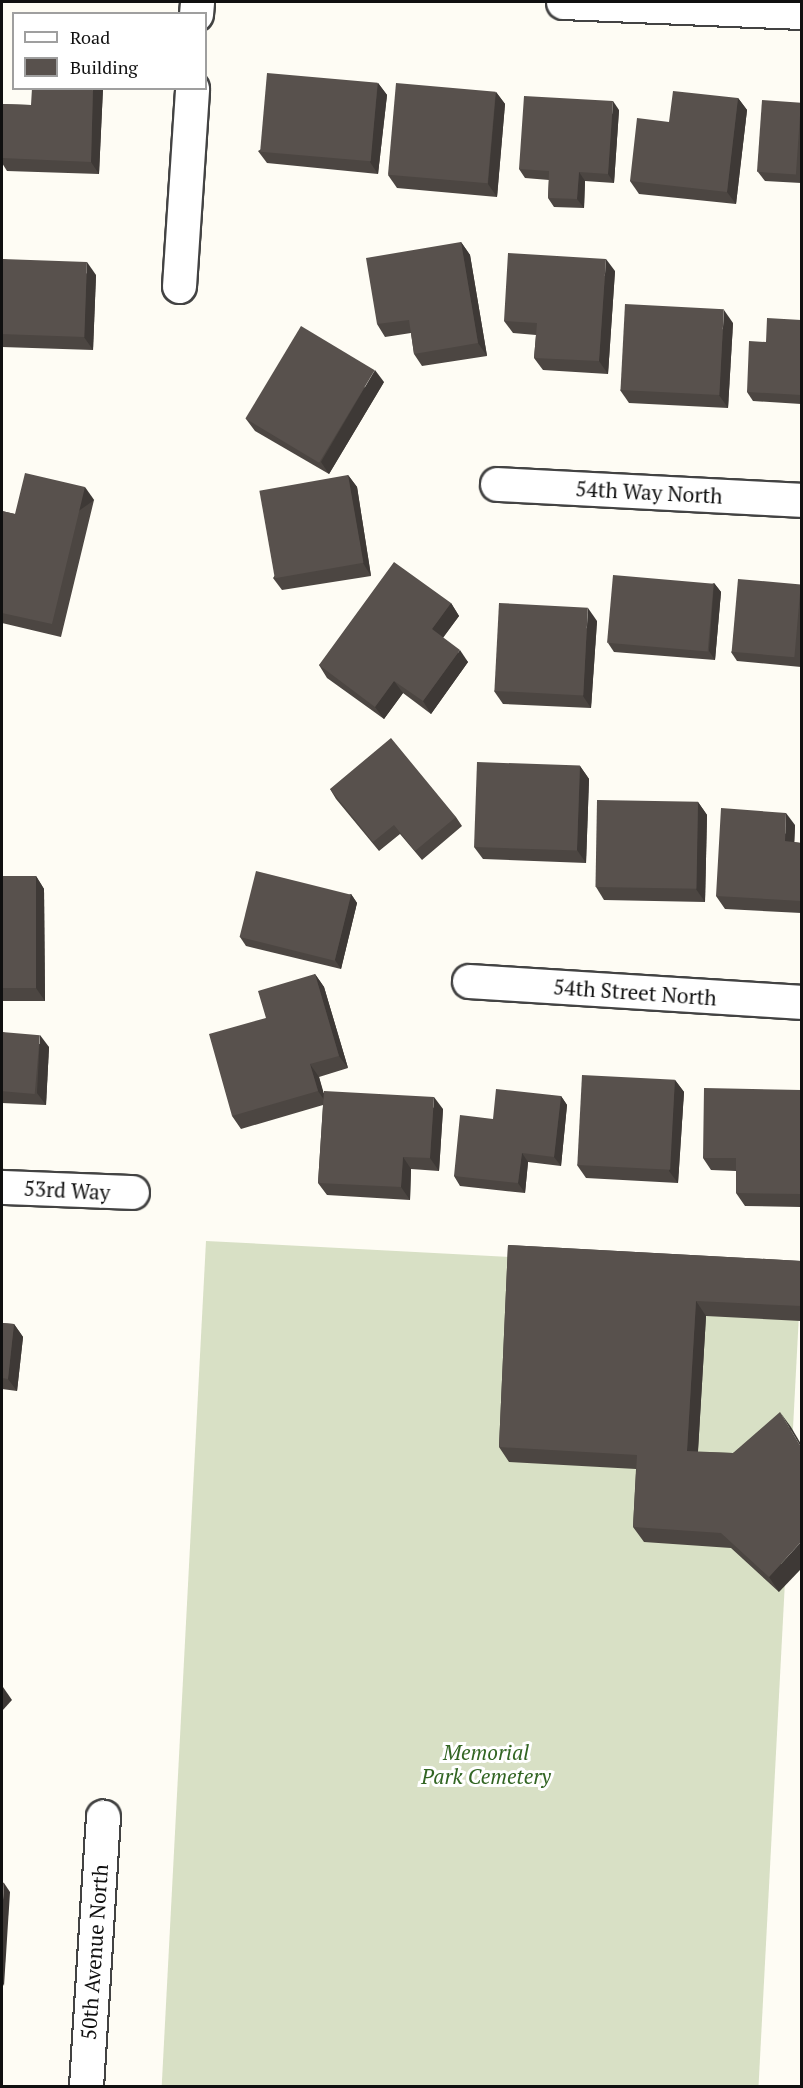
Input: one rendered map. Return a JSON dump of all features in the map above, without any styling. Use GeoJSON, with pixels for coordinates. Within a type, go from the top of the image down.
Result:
{"type":"FeatureCollection","features":[{"type":"Feature","properties":{"kind":"street"},"geometry":{"type":"LineString","coordinates":[[563,2],[801,12]]}},
{"type":"Feature","properties":{"kind":"street"},"geometry":{"type":"LineString","coordinates":[[179,286],[192,90]]}},
{"type":"Feature","properties":{"kind":"street","name":"54th Way North"},"geometry":{"type":"LineString","coordinates":[[497,484],[801,500]]}},
{"type":"Feature","properties":{"kind":"street","name":"54th Street North"},"geometry":{"type":"LineString","coordinates":[[469,981],[801,1002]]}},
{"type":"Feature","properties":{"kind":"street","name":"53rd Way"},"geometry":{"type":"LineString","coordinates":[[2,1187],[132,1192]]}},
{"type":"Feature","properties":{"kind":"street","name":"50th Avenue North"},"geometry":{"type":"LineString","coordinates":[[86,2086],[103,1817]]}},
{"type":"Feature","properties":{"kind":"green space","name":"Memorial Park Cemetery"},"geometry":{"type":"Polygon","coordinates":[[[206,1241],[801,1272],[759,2086],[162,2086],[206,1241]]]}},
{"type":"Feature","properties":{"kind":"building"},"geometry":{"type":"Polygon","coordinates":[[[267,73],[378,83],[371,161],[260,152],[267,73]]]}},
{"type":"Feature","properties":{"kind":"building"},"geometry":{"type":"Polygon","coordinates":[[[396,83],[496,92],[488,183],[388,175],[396,83]]]}},
{"type":"Feature","properties":{"kind":"building"},"geometry":{"type":"Polygon","coordinates":[[[32,90],[93,90],[91,162],[2,158],[2,104],[31,105],[32,90]]]}},
{"type":"Feature","properties":{"kind":"building"},"geometry":{"type":"Polygon","coordinates":[[[673,91],[738,98],[727,192],[630,181],[637,118],[669,122],[673,91]]]}},
{"type":"Feature","properties":{"kind":"building"},"geometry":{"type":"Polygon","coordinates":[[[524,96],[613,101],[608,174],[579,172],[577,199],[548,198],[549,171],[519,169],[524,96]]]}},
{"type":"Feature","properties":{"kind":"building"},"geometry":{"type":"Polygon","coordinates":[[[762,100],[801,103],[796,175],[757,172],[762,100]]]}},
{"type":"Feature","properties":{"kind":"building"},"geometry":{"type":"Polygon","coordinates":[[[461,242],[478,343],[414,354],[409,320],[377,324],[366,258],[461,242]]]}},
{"type":"Feature","properties":{"kind":"building"},"geometry":{"type":"Polygon","coordinates":[[[508,253],[606,259],[599,361],[534,358],[537,323],[504,321],[508,253]]]}},
{"type":"Feature","properties":{"kind":"building"},"geometry":{"type":"Polygon","coordinates":[[[2,259],[87,262],[84,337],[2,334],[2,259]]]}},
{"type":"Feature","properties":{"kind":"building"},"geometry":{"type":"Polygon","coordinates":[[[625,304],[724,309],[719,395],[620,390],[625,304]]]}},
{"type":"Feature","properties":{"kind":"building"},"geometry":{"type":"Polygon","coordinates":[[[767,318],[801,320],[801,395],[747,392],[749,341],[766,342],[767,318]]]}},
{"type":"Feature","properties":{"kind":"building"},"geometry":{"type":"Polygon","coordinates":[[[301,326],[375,370],[319,463],[245,419],[301,326]]]}},
{"type":"Feature","properties":{"kind":"building"},"geometry":{"type":"Polygon","coordinates":[[[25,473],[85,487],[52,624],[2,613],[2,511],[15,514],[25,473]]]}},
{"type":"Feature","properties":{"kind":"building"},"geometry":{"type":"Polygon","coordinates":[[[348,475],[363,563],[275,578],[259,491],[348,475]]]}},
{"type":"Feature","properties":{"kind":"building"},"geometry":{"type":"Polygon","coordinates":[[[394,562],[451,603],[432,629],[460,650],[423,701],[394,681],[375,707],[319,665],[394,562]]]}},
{"type":"Feature","properties":{"kind":"building"},"geometry":{"type":"Polygon","coordinates":[[[613,575],[714,584],[708,652],[607,643],[613,575]]]}},
{"type":"Feature","properties":{"kind":"building"},"geometry":{"type":"Polygon","coordinates":[[[738,579],[801,584],[794,657],[732,652],[738,579]]]}},
{"type":"Feature","properties":{"kind":"building"},"geometry":{"type":"Polygon","coordinates":[[[499,603],[588,608],[583,696],[494,691],[499,603]]]}},
{"type":"Feature","properties":{"kind":"building"},"geometry":{"type":"Polygon","coordinates":[[[391,738],[456,817],[415,851],[394,825],[373,842],[330,789],[391,738]]]}},
{"type":"Feature","properties":{"kind":"building"},"geometry":{"type":"Polygon","coordinates":[[[477,762],[580,766],[577,851],[474,847],[477,762]]]}},
{"type":"Feature","properties":{"kind":"building"},"geometry":{"type":"Polygon","coordinates":[[[597,800],[698,802],[696,889],[595,887],[597,800]]]}},
{"type":"Feature","properties":{"kind":"building"},"geometry":{"type":"Polygon","coordinates":[[[721,808],[786,813],[785,841],[801,843],[801,901],[716,896],[721,808]]]}},
{"type":"Feature","properties":{"kind":"building"},"geometry":{"type":"Polygon","coordinates":[[[256,871],[351,895],[335,961],[240,937],[256,871]]]}},
{"type":"Feature","properties":{"kind":"building"},"geometry":{"type":"Polygon","coordinates":[[[2,876],[36,876],[36,988],[2,988],[2,876]]]}},
{"type":"Feature","properties":{"kind":"building"},"geometry":{"type":"Polygon","coordinates":[[[315,974],[339,1056],[310,1064],[318,1091],[232,1116],[209,1034],[266,1018],[258,991],[315,974]]]}},
{"type":"Feature","properties":{"kind":"building"},"geometry":{"type":"Polygon","coordinates":[[[2,1032],[40,1035],[35,1094],[2,1091],[2,1032]]]}},
{"type":"Feature","properties":{"kind":"building"},"geometry":{"type":"Polygon","coordinates":[[[582,1075],[675,1080],[670,1170],[577,1165],[582,1075]]]}},
{"type":"Feature","properties":{"kind":"building"},"geometry":{"type":"Polygon","coordinates":[[[704,1088],[801,1090],[801,1194],[736,1193],[736,1158],[703,1158],[704,1088]]]}},
{"type":"Feature","properties":{"kind":"building"},"geometry":{"type":"Polygon","coordinates":[[[496,1089],[561,1096],[554,1157],[522,1153],[518,1183],[454,1176],[460,1115],[493,1119],[496,1089]]]}},
{"type":"Feature","properties":{"kind":"building"},"geometry":{"type":"Polygon","coordinates":[[[324,1091],[434,1097],[430,1158],[403,1157],[401,1187],[318,1183],[324,1091]]]}},
{"type":"Feature","properties":{"kind":"building"},"geometry":{"type":"Polygon","coordinates":[[[508,1245],[801,1261],[801,1306],[696,1301],[687,1451],[733,1453],[780,1412],[801,1447],[801,1542],[769,1577],[721,1533],[633,1527],[637,1455],[499,1447],[508,1245]]]}},
{"type":"Feature","properties":{"kind":"building"},"geometry":{"type":"Polygon","coordinates":[[[2,1323],[14,1324],[8,1379],[2,1378],[2,1323]]]}},
{"type":"Feature","properties":{"kind":"building"},"geometry":{"type":"Polygon","coordinates":[[[2,1882],[4,1883],[2,1918],[2,1882]]]}}]}
